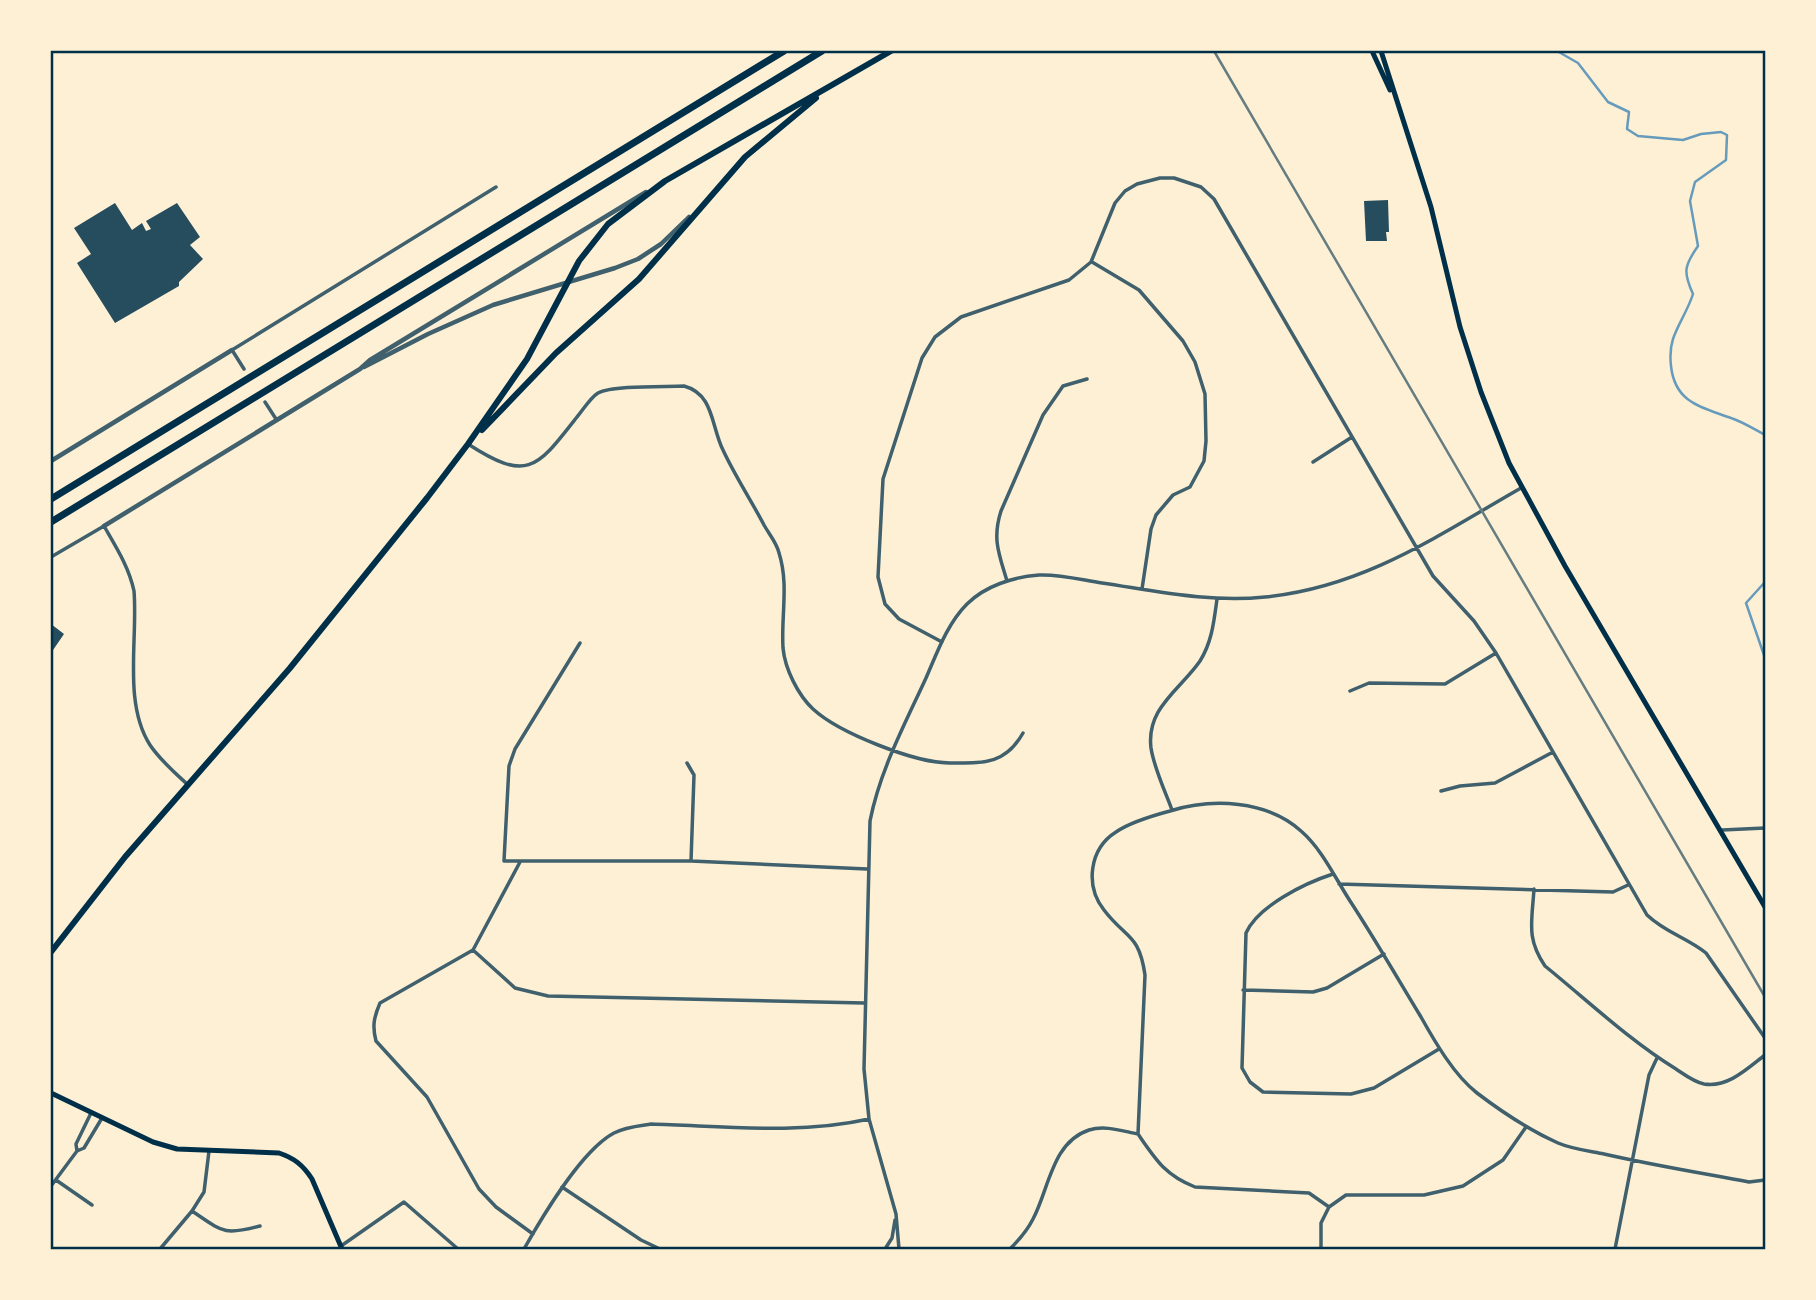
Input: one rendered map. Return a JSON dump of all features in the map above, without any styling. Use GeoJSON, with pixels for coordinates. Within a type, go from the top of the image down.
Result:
{"type":"FeatureCollection","features":[{"type":"Feature","properties":{"kind":"highway"},"geometry":{"type":"LineString","coordinates":[[51,499],[784,51]]}},
{"type":"Feature","properties":{"kind":"highway"},"geometry":{"type":"LineString","coordinates":[[51,522],[822,51]]}},
{"type":"Feature","properties":{"kind":"main road"},"geometry":{"type":"LineString","coordinates":[[51,951],[125,858],[306,649],[468,444],[527,359],[592,241],[626,209],[665,181],[891,51]]}},
{"type":"Feature","properties":{"kind":"main road"},"geometry":{"type":"LineString","coordinates":[[1372,51],[1402,115]]}},
{"type":"Feature","properties":{"kind":"main road"},"geometry":{"type":"LineString","coordinates":[[1381,51],[1431,207],[1454,308],[1474,371],[1521,488],[1764,905]]}},
{"type":"Feature","properties":{"kind":"main road"},"geometry":{"type":"LineString","coordinates":[[468,444],[556,353],[639,279],[736,167],[767,137],[828,89]]}},
{"type":"Feature","properties":{"kind":"main road"},"geometry":{"type":"LineString","coordinates":[[51,1093],[102,1118],[177,1149],[279,1153],[298,1161],[312,1179],[341,1248]]}},
{"type":"Feature","properties":{"kind":"street"},"geometry":{"type":"LineString","coordinates":[[942,642],[899,619],[884,604],[878,577],[883,479],[922,358],[935,337],[961,317],[1069,280],[1091,262],[1115,203],[1125,191],[1137,184],[1160,178],[1174,178],[1201,187],[1214,198],[1433,576],[1474,621],[1496,653],[1647,915],[1662,929],[1695,944],[1706,953],[1765,1038]]}},
{"type":"Feature","properties":{"kind":"street"},"geometry":{"type":"LineString","coordinates":[[360,369],[370,360],[489,286],[665,181]]}},
{"type":"Feature","properties":{"kind":"street"},"geometry":{"type":"LineString","coordinates":[[51,461],[496,187]]}},
{"type":"Feature","properties":{"kind":"street"},"geometry":{"type":"LineString","coordinates":[[51,557],[360,369],[428,334],[513,299],[615,268],[652,252],[705,202]]}},
{"type":"Feature","properties":{"kind":"street"},"geometry":{"type":"LineString","coordinates":[[1091,262],[1139,290],[1174,331],[1195,362],[1205,394],[1204,461],[1190,487],[1173,495],[1156,515],[1151,529],[1142,589]]}},
{"type":"Feature","properties":{"kind":"street"},"geometry":{"type":"LineString","coordinates":[[232,350],[244,369]]}},
{"type":"Feature","properties":{"kind":"street"},"geometry":{"type":"LineString","coordinates":[[1007,581],[996,545],[996,527],[1001,511],[1043,415],[1063,386],[1087,379]]}},
{"type":"Feature","properties":{"kind":"street"},"geometry":{"type":"LineString","coordinates":[[468,444],[509,466],[522,467],[544,456],[600,392],[684,386],[695,389],[705,397],[722,449],[779,550],[784,575],[783,650],[790,674],[799,692],[812,708],[829,721],[892,751],[943,763],[977,763],[999,759],[1014,748],[1023,733]]}},
{"type":"Feature","properties":{"kind":"street"},"geometry":{"type":"LineString","coordinates":[[265,402],[276,419]]}},
{"type":"Feature","properties":{"kind":"street"},"geometry":{"type":"LineString","coordinates":[[1313,462],[1352,437]]}},
{"type":"Feature","properties":{"kind":"street"},"geometry":{"type":"LineString","coordinates":[[899,1249],[896,1214],[869,1119],[864,1069],[870,821],[875,795],[892,751],[942,642],[968,602],[1007,581],[1041,575],[1217,599],[1289,594],[1334,584],[1372,571],[1416,549],[1521,488]]}},
{"type":"Feature","properties":{"kind":"street"},"geometry":{"type":"LineString","coordinates":[[104,526],[121,554],[131,576],[134,591],[134,687],[140,726],[157,755],[188,786]]}},
{"type":"Feature","properties":{"kind":"street"},"geometry":{"type":"LineString","coordinates":[[1172,810],[1151,750],[1151,732],[1161,705],[1199,662],[1212,638],[1217,599]]}},
{"type":"Feature","properties":{"kind":"street"},"geometry":{"type":"LineString","coordinates":[[580,643],[515,749],[509,766],[503,861],[691,861],[867,869]]}},
{"type":"Feature","properties":{"kind":"street"},"geometry":{"type":"LineString","coordinates":[[1350,691],[1369,683],[1445,684],[1496,653]]}},
{"type":"Feature","properties":{"kind":"street"},"geometry":{"type":"LineString","coordinates":[[1441,791],[1460,786],[1495,783],[1553,752]]}},
{"type":"Feature","properties":{"kind":"street"},"geometry":{"type":"LineString","coordinates":[[687,763],[694,775],[691,861]]}},
{"type":"Feature","properties":{"kind":"street"},"geometry":{"type":"LineString","coordinates":[[1329,1207],[1309,1193],[1195,1187],[1178,1180],[1160,1166],[1138,1134],[1145,975],[1142,955],[1134,941],[1104,911],[1094,893],[1092,870],[1098,850],[1116,832],[1172,810],[1216,803],[1261,809],[1300,830],[1323,857],[1439,1049],[1474,1091],[1526,1127],[1561,1144],[1633,1161],[1749,1182],[1765,1180]]}},
{"type":"Feature","properties":{"kind":"street"},"geometry":{"type":"LineString","coordinates":[[1722,830],[1765,828]]}},
{"type":"Feature","properties":{"kind":"street"},"geometry":{"type":"LineString","coordinates":[[520,862],[473,950],[380,1003],[374,1016],[373,1029],[376,1041],[427,1097],[479,1189],[496,1207],[533,1234]]}},
{"type":"Feature","properties":{"kind":"street"},"geometry":{"type":"LineString","coordinates":[[1333,874],[1309,882],[1252,919],[1246,933],[1242,1068],[1250,1082],[1263,1092],[1351,1094],[1374,1088],[1439,1049]]}},
{"type":"Feature","properties":{"kind":"street"},"geometry":{"type":"LineString","coordinates":[[1339,884],[1613,892],[1628,885]]}},
{"type":"Feature","properties":{"kind":"street"},"geometry":{"type":"LineString","coordinates":[[1534,889],[1531,936],[1535,951],[1545,966],[1657,1058],[1694,1080],[1705,1084],[1718,1084],[1734,1078],[1765,1055]]}},
{"type":"Feature","properties":{"kind":"street"},"geometry":{"type":"LineString","coordinates":[[473,950],[515,988],[548,996],[864,1003]]}},
{"type":"Feature","properties":{"kind":"street"},"geometry":{"type":"LineString","coordinates":[[1244,990],[1313,992],[1327,988],[1384,954]]}},
{"type":"Feature","properties":{"kind":"street"},"geometry":{"type":"LineString","coordinates":[[1615,1249],[1649,1075],[1657,1058]]}},
{"type":"Feature","properties":{"kind":"street"},"geometry":{"type":"LineString","coordinates":[[77,1151],[76,1144],[91,1113]]}},
{"type":"Feature","properties":{"kind":"street"},"geometry":{"type":"LineString","coordinates":[[51,1186],[77,1151],[84,1148],[102,1118]]}},
{"type":"Feature","properties":{"kind":"street"},"geometry":{"type":"LineString","coordinates":[[524,1249],[562,1187],[598,1144],[613,1133],[651,1124],[812,1128],[869,1119]]}},
{"type":"Feature","properties":{"kind":"street"},"geometry":{"type":"LineString","coordinates":[[1321,1249],[1321,1223],[1329,1207],[1346,1195],[1424,1195],[1463,1186],[1503,1160],[1526,1127]]}},
{"type":"Feature","properties":{"kind":"street"},"geometry":{"type":"LineString","coordinates":[[1010,1249],[1024,1234],[1034,1217],[1059,1156],[1072,1139],[1091,1129],[1113,1128],[1138,1134]]}},
{"type":"Feature","properties":{"kind":"street"},"geometry":{"type":"LineString","coordinates":[[160,1249],[204,1192],[209,1151]]}},
{"type":"Feature","properties":{"kind":"street"},"geometry":{"type":"LineString","coordinates":[[56,1180],[92,1205]]}},
{"type":"Feature","properties":{"kind":"street"},"geometry":{"type":"LineString","coordinates":[[562,1187],[660,1249]]}},
{"type":"Feature","properties":{"kind":"street"},"geometry":{"type":"LineString","coordinates":[[341,1248],[404,1202],[458,1249]]}},
{"type":"Feature","properties":{"kind":"street"},"geometry":{"type":"LineString","coordinates":[[191,1211],[226,1232],[239,1232],[260,1226]]}},
{"type":"Feature","properties":{"kind":"street"},"geometry":{"type":"LineString","coordinates":[[885,1249],[892,1238],[896,1214]]}},
{"type":"Feature","properties":{"kind":"building"},"geometry":{"type":"Polygon","coordinates":[[[1388,200],[1387,241],[1366,241],[1364,201],[1388,200]]]}},
{"type":"Feature","properties":{"kind":"building"},"geometry":{"type":"Polygon","coordinates":[[[115,203],[132,230],[142,223],[146,231],[151,229],[146,221],[177,203],[200,237],[190,245],[203,259],[179,282],[179,286],[115,323],[77,263],[91,254],[74,228],[115,203]]]}},
{"type":"Feature","properties":{"kind":"building"},"geometry":{"type":"Polygon","coordinates":[[[51,624],[64,634],[51,653],[51,624]]]}},
{"type":"Feature","properties":{"kind":"waterway"},"geometry":{"type":"LineString","coordinates":[[1557,51],[1578,63],[1608,102],[1629,112],[1627,129],[1638,136],[1683,140],[1701,134],[1721,132],[1727,135],[1726,160],[1695,182],[1690,201],[1698,246],[1686,269],[1693,294],[1673,339],[1671,366],[1678,388],[1691,402],[1765,435]]}},
{"type":"Feature","properties":{"kind":"waterway"},"geometry":{"type":"LineString","coordinates":[[1765,582],[1746,603],[1765,658]]}},
{"type":"Feature","properties":{"kind":"railway"},"geometry":{"type":"LineString","coordinates":[[1214,51],[1765,997]]}}]}
